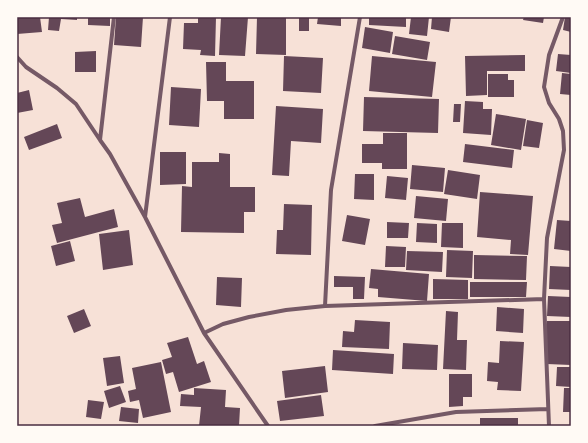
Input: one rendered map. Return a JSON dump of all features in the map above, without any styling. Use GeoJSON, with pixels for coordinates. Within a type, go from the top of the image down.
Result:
{"type":"FeatureCollection","features":[{"type":"Feature","properties":{"kind":"street"},"geometry":{"type":"LineString","coordinates":[[100,140],[114,17]]}},
{"type":"Feature","properties":{"kind":"street"},"geometry":{"type":"LineString","coordinates":[[145,217],[170,17]]}},
{"type":"Feature","properties":{"kind":"street"},"geometry":{"type":"LineString","coordinates":[[325,306],[332,190],[360,17]]}},
{"type":"Feature","properties":{"kind":"street"},"geometry":{"type":"LineString","coordinates":[[549,426],[544,299],[547,238],[564,150],[563,131],[559,119],[549,103],[544,87],[549,55],[563,18]]}},
{"type":"Feature","properties":{"kind":"street"},"geometry":{"type":"LineString","coordinates":[[17,57],[26,67],[57,88],[76,104],[110,154],[145,217],[204,333],[268,426]]}},
{"type":"Feature","properties":{"kind":"street"},"geometry":{"type":"LineString","coordinates":[[204,333],[223,324],[249,317],[286,310],[325,306],[544,299]]}},
{"type":"Feature","properties":{"kind":"street"},"geometry":{"type":"LineString","coordinates":[[375,426],[456,412],[548,409]]}},
{"type":"Feature","properties":{"kind":"building"},"geometry":{"type":"Polygon","coordinates":[[[17,17],[40,17],[42,32],[17,34],[17,17]]]}},
{"type":"Feature","properties":{"kind":"building"},"geometry":{"type":"Polygon","coordinates":[[[49,17],[77,17],[77,20],[61,19],[59,31],[48,30],[49,17]]]}},
{"type":"Feature","properties":{"kind":"building"},"geometry":{"type":"Polygon","coordinates":[[[88,17],[110,17],[110,26],[88,25],[88,17]]]}},
{"type":"Feature","properties":{"kind":"building"},"geometry":{"type":"Polygon","coordinates":[[[116,17],[143,17],[141,47],[114,45],[116,17]]]}},
{"type":"Feature","properties":{"kind":"building"},"geometry":{"type":"Polygon","coordinates":[[[198,17],[216,17],[215,56],[200,55],[201,50],[183,49],[184,23],[198,23],[198,17]]]}},
{"type":"Feature","properties":{"kind":"building"},"geometry":{"type":"Polygon","coordinates":[[[221,17],[248,17],[245,56],[219,55],[221,17]]]}},
{"type":"Feature","properties":{"kind":"building"},"geometry":{"type":"Polygon","coordinates":[[[257,17],[286,17],[286,55],[256,54],[257,17]]]}},
{"type":"Feature","properties":{"kind":"building"},"geometry":{"type":"Polygon","coordinates":[[[299,17],[309,17],[309,31],[299,31],[299,17]]]}},
{"type":"Feature","properties":{"kind":"building"},"geometry":{"type":"Polygon","coordinates":[[[318,17],[341,17],[341,26],[317,24],[318,17]]]}},
{"type":"Feature","properties":{"kind":"building"},"geometry":{"type":"Polygon","coordinates":[[[369,17],[406,17],[406,27],[369,25],[369,17]]]}},
{"type":"Feature","properties":{"kind":"building"},"geometry":{"type":"Polygon","coordinates":[[[411,17],[429,17],[427,36],[409,34],[411,17]]]}},
{"type":"Feature","properties":{"kind":"building"},"geometry":{"type":"Polygon","coordinates":[[[432,17],[451,17],[449,32],[431,29],[432,17]]]}},
{"type":"Feature","properties":{"kind":"building"},"geometry":{"type":"Polygon","coordinates":[[[524,17],[544,17],[543,23],[523,20],[524,17]]]}},
{"type":"Feature","properties":{"kind":"building"},"geometry":{"type":"Polygon","coordinates":[[[565,17],[571,17],[571,32],[563,30],[565,17]]]}},
{"type":"Feature","properties":{"kind":"building"},"geometry":{"type":"Polygon","coordinates":[[[365,27],[393,32],[390,53],[362,48],[365,27]]]}},
{"type":"Feature","properties":{"kind":"building"},"geometry":{"type":"Polygon","coordinates":[[[395,36],[430,42],[427,60],[392,54],[395,36]]]}},
{"type":"Feature","properties":{"kind":"building"},"geometry":{"type":"Polygon","coordinates":[[[96,51],[96,72],[75,72],[75,52],[96,51]]]}},
{"type":"Feature","properties":{"kind":"building"},"geometry":{"type":"Polygon","coordinates":[[[558,54],[571,55],[571,73],[556,71],[558,54]]]}},
{"type":"Feature","properties":{"kind":"building"},"geometry":{"type":"Polygon","coordinates":[[[525,55],[525,71],[487,71],[487,95],[466,96],[465,56],[525,55]]]}},
{"type":"Feature","properties":{"kind":"building"},"geometry":{"type":"Polygon","coordinates":[[[284,56],[323,58],[321,93],[283,91],[284,56]]]}},
{"type":"Feature","properties":{"kind":"building"},"geometry":{"type":"Polygon","coordinates":[[[372,56],[436,62],[432,97],[369,91],[372,56]]]}},
{"type":"Feature","properties":{"kind":"building"},"geometry":{"type":"Polygon","coordinates":[[[206,62],[226,62],[226,81],[254,81],[254,119],[224,119],[224,101],[207,101],[206,62]]]}},
{"type":"Feature","properties":{"kind":"building"},"geometry":{"type":"Polygon","coordinates":[[[562,73],[571,74],[571,95],[560,94],[562,73]]]}},
{"type":"Feature","properties":{"kind":"building"},"geometry":{"type":"Polygon","coordinates":[[[488,74],[508,74],[508,80],[514,80],[514,97],[488,97],[488,74]]]}},
{"type":"Feature","properties":{"kind":"building"},"geometry":{"type":"Polygon","coordinates":[[[171,87],[201,89],[199,127],[169,125],[171,87]]]}},
{"type":"Feature","properties":{"kind":"building"},"geometry":{"type":"Polygon","coordinates":[[[29,90],[33,110],[17,113],[17,93],[29,90]]]}},
{"type":"Feature","properties":{"kind":"building"},"geometry":{"type":"Polygon","coordinates":[[[364,97],[439,99],[438,133],[363,131],[364,97]]]}},
{"type":"Feature","properties":{"kind":"building"},"geometry":{"type":"Polygon","coordinates":[[[465,101],[483,102],[483,109],[492,109],[491,135],[463,133],[465,101]]]}},
{"type":"Feature","properties":{"kind":"building"},"geometry":{"type":"Polygon","coordinates":[[[454,104],[461,104],[460,122],[453,122],[454,104]]]}},
{"type":"Feature","properties":{"kind":"building"},"geometry":{"type":"Polygon","coordinates":[[[276,106],[323,109],[321,143],[291,141],[289,176],[272,175],[276,106]]]}},
{"type":"Feature","properties":{"kind":"building"},"geometry":{"type":"Polygon","coordinates":[[[496,114],[526,119],[521,150],[491,145],[496,114]]]}},
{"type":"Feature","properties":{"kind":"building"},"geometry":{"type":"Polygon","coordinates":[[[527,120],[543,123],[539,148],[523,146],[527,120]]]}},
{"type":"Feature","properties":{"kind":"building"},"geometry":{"type":"Polygon","coordinates":[[[57,124],[62,138],[29,150],[24,137],[57,124]]]}},
{"type":"Feature","properties":{"kind":"building"},"geometry":{"type":"Polygon","coordinates":[[[383,133],[407,133],[407,169],[382,169],[382,163],[362,163],[362,144],[383,144],[383,133]]]}},
{"type":"Feature","properties":{"kind":"building"},"geometry":{"type":"Polygon","coordinates":[[[465,144],[514,150],[512,168],[463,162],[465,144]]]}},
{"type":"Feature","properties":{"kind":"building"},"geometry":{"type":"Polygon","coordinates":[[[160,152],[186,152],[186,184],[160,185],[160,152]]]}},
{"type":"Feature","properties":{"kind":"building"},"geometry":{"type":"Polygon","coordinates":[[[219,153],[230,154],[230,187],[255,187],[255,212],[244,212],[244,233],[181,232],[182,186],[192,187],[192,162],[219,162],[219,153]]]}},
{"type":"Feature","properties":{"kind":"building"},"geometry":{"type":"Polygon","coordinates":[[[412,165],[445,168],[443,192],[410,189],[412,165]]]}},
{"type":"Feature","properties":{"kind":"building"},"geometry":{"type":"Polygon","coordinates":[[[448,170],[480,175],[477,199],[444,194],[448,170]]]}},
{"type":"Feature","properties":{"kind":"building"},"geometry":{"type":"Polygon","coordinates":[[[355,174],[374,174],[374,200],[354,199],[355,174]]]}},
{"type":"Feature","properties":{"kind":"building"},"geometry":{"type":"Polygon","coordinates":[[[387,176],[408,178],[406,200],[385,198],[387,176]]]}},
{"type":"Feature","properties":{"kind":"building"},"geometry":{"type":"Polygon","coordinates":[[[480,192],[533,196],[528,255],[510,254],[511,240],[477,237],[480,192]]]}},
{"type":"Feature","properties":{"kind":"building"},"geometry":{"type":"Polygon","coordinates":[[[416,196],[448,199],[446,221],[414,218],[416,196]]]}},
{"type":"Feature","properties":{"kind":"building"},"geometry":{"type":"Polygon","coordinates":[[[80,198],[85,217],[114,209],[118,227],[57,243],[52,225],[62,223],[57,203],[80,198]]]}},
{"type":"Feature","properties":{"kind":"building"},"geometry":{"type":"Polygon","coordinates":[[[284,204],[312,205],[311,255],[276,254],[277,230],[283,230],[284,204]]]}},
{"type":"Feature","properties":{"kind":"building"},"geometry":{"type":"Polygon","coordinates":[[[347,215],[370,219],[365,245],[342,241],[347,215]]]}},
{"type":"Feature","properties":{"kind":"building"},"geometry":{"type":"Polygon","coordinates":[[[557,220],[571,221],[571,251],[554,249],[557,220]]]}},
{"type":"Feature","properties":{"kind":"building"},"geometry":{"type":"Polygon","coordinates":[[[387,222],[409,223],[408,238],[387,238],[387,222]]]}},
{"type":"Feature","properties":{"kind":"building"},"geometry":{"type":"Polygon","coordinates":[[[417,223],[437,224],[437,243],[416,242],[417,223]]]}},
{"type":"Feature","properties":{"kind":"building"},"geometry":{"type":"Polygon","coordinates":[[[442,223],[463,223],[463,248],[441,247],[442,223]]]}},
{"type":"Feature","properties":{"kind":"building"},"geometry":{"type":"Polygon","coordinates":[[[129,230],[133,265],[103,270],[99,234],[129,230]]]}},
{"type":"Feature","properties":{"kind":"building"},"geometry":{"type":"Polygon","coordinates":[[[70,241],[75,261],[56,266],[51,246],[70,241]]]}},
{"type":"Feature","properties":{"kind":"building"},"geometry":{"type":"Polygon","coordinates":[[[386,246],[406,247],[405,267],[385,267],[386,246]]]}},
{"type":"Feature","properties":{"kind":"building"},"geometry":{"type":"Polygon","coordinates":[[[447,250],[473,251],[472,278],[446,277],[447,250]]]}},
{"type":"Feature","properties":{"kind":"building"},"geometry":{"type":"Polygon","coordinates":[[[407,251],[443,252],[442,272],[406,270],[407,251]]]}},
{"type":"Feature","properties":{"kind":"building"},"geometry":{"type":"Polygon","coordinates":[[[474,255],[527,256],[526,280],[474,279],[474,255]]]}},
{"type":"Feature","properties":{"kind":"building"},"geometry":{"type":"Polygon","coordinates":[[[550,266],[571,267],[571,290],[549,289],[550,266]]]}},
{"type":"Feature","properties":{"kind":"building"},"geometry":{"type":"Polygon","coordinates":[[[371,269],[429,274],[427,301],[378,297],[378,289],[369,288],[371,269]]]}},
{"type":"Feature","properties":{"kind":"building"},"geometry":{"type":"Polygon","coordinates":[[[334,276],[365,277],[364,299],[353,299],[353,287],[334,287],[334,276]]]}},
{"type":"Feature","properties":{"kind":"building"},"geometry":{"type":"Polygon","coordinates":[[[217,277],[242,278],[241,307],[216,305],[217,277]]]}},
{"type":"Feature","properties":{"kind":"building"},"geometry":{"type":"Polygon","coordinates":[[[433,279],[468,280],[468,299],[433,299],[433,279]]]}},
{"type":"Feature","properties":{"kind":"building"},"geometry":{"type":"Polygon","coordinates":[[[470,282],[527,282],[526,297],[470,297],[470,282]]]}},
{"type":"Feature","properties":{"kind":"building"},"geometry":{"type":"Polygon","coordinates":[[[548,296],[571,297],[571,317],[547,316],[548,296]]]}},
{"type":"Feature","properties":{"kind":"building"},"geometry":{"type":"Polygon","coordinates":[[[497,307],[524,309],[523,333],[496,331],[497,307]]]}},
{"type":"Feature","properties":{"kind":"building"},"geometry":{"type":"Polygon","coordinates":[[[84,309],[91,326],[74,333],[67,316],[84,309]]]}},
{"type":"Feature","properties":{"kind":"building"},"geometry":{"type":"Polygon","coordinates":[[[446,311],[458,312],[457,340],[467,340],[466,370],[443,369],[446,311]]]}},
{"type":"Feature","properties":{"kind":"building"},"geometry":{"type":"Polygon","coordinates":[[[355,320],[390,322],[389,349],[342,347],[343,331],[354,332],[355,320]]]}},
{"type":"Feature","properties":{"kind":"building"},"geometry":{"type":"Polygon","coordinates":[[[547,321],[571,321],[571,365],[547,364],[547,321]]]}},
{"type":"Feature","properties":{"kind":"building"},"geometry":{"type":"Polygon","coordinates":[[[188,337],[197,364],[204,361],[211,382],[179,392],[173,372],[166,374],[162,360],[172,357],[167,343],[188,337]]]}},
{"type":"Feature","properties":{"kind":"building"},"geometry":{"type":"Polygon","coordinates":[[[500,341],[524,342],[521,391],[497,390],[498,382],[487,381],[488,362],[499,363],[500,341]]]}},
{"type":"Feature","properties":{"kind":"building"},"geometry":{"type":"Polygon","coordinates":[[[403,343],[438,345],[437,370],[402,369],[403,343]]]}},
{"type":"Feature","properties":{"kind":"building"},"geometry":{"type":"Polygon","coordinates":[[[333,350],[394,354],[393,374],[332,370],[333,350]]]}},
{"type":"Feature","properties":{"kind":"building"},"geometry":{"type":"Polygon","coordinates":[[[120,356],[124,383],[107,386],[103,358],[120,356]]]}},
{"type":"Feature","properties":{"kind":"building"},"geometry":{"type":"Polygon","coordinates":[[[161,362],[171,412],[143,418],[139,400],[130,402],[128,391],[136,389],[132,368],[161,362]]]}},
{"type":"Feature","properties":{"kind":"building"},"geometry":{"type":"Polygon","coordinates":[[[325,366],[328,392],[285,398],[282,371],[325,366]]]}},
{"type":"Feature","properties":{"kind":"building"},"geometry":{"type":"Polygon","coordinates":[[[557,367],[571,367],[571,387],[556,386],[557,367]]]}},
{"type":"Feature","properties":{"kind":"building"},"geometry":{"type":"Polygon","coordinates":[[[449,374],[472,374],[472,397],[463,397],[463,406],[449,407],[449,374]]]}},
{"type":"Feature","properties":{"kind":"building"},"geometry":{"type":"Polygon","coordinates":[[[120,386],[126,402],[109,408],[104,391],[120,386]]]}},
{"type":"Feature","properties":{"kind":"building"},"geometry":{"type":"Polygon","coordinates":[[[194,388],[226,390],[225,407],[240,408],[239,426],[199,426],[201,407],[180,406],[181,394],[194,395],[194,388]]]}},
{"type":"Feature","properties":{"kind":"building"},"geometry":{"type":"Polygon","coordinates":[[[564,388],[571,388],[571,412],[563,412],[564,388]]]}},
{"type":"Feature","properties":{"kind":"building"},"geometry":{"type":"Polygon","coordinates":[[[321,395],[324,416],[280,421],[277,401],[321,395]]]}},
{"type":"Feature","properties":{"kind":"building"},"geometry":{"type":"Polygon","coordinates":[[[88,400],[104,402],[101,419],[86,417],[88,400]]]}},
{"type":"Feature","properties":{"kind":"building"},"geometry":{"type":"Polygon","coordinates":[[[121,407],[139,409],[138,423],[119,421],[121,407]]]}},
{"type":"Feature","properties":{"kind":"building"},"geometry":{"type":"Polygon","coordinates":[[[480,418],[518,418],[518,426],[480,426],[480,418]]]}}]}
